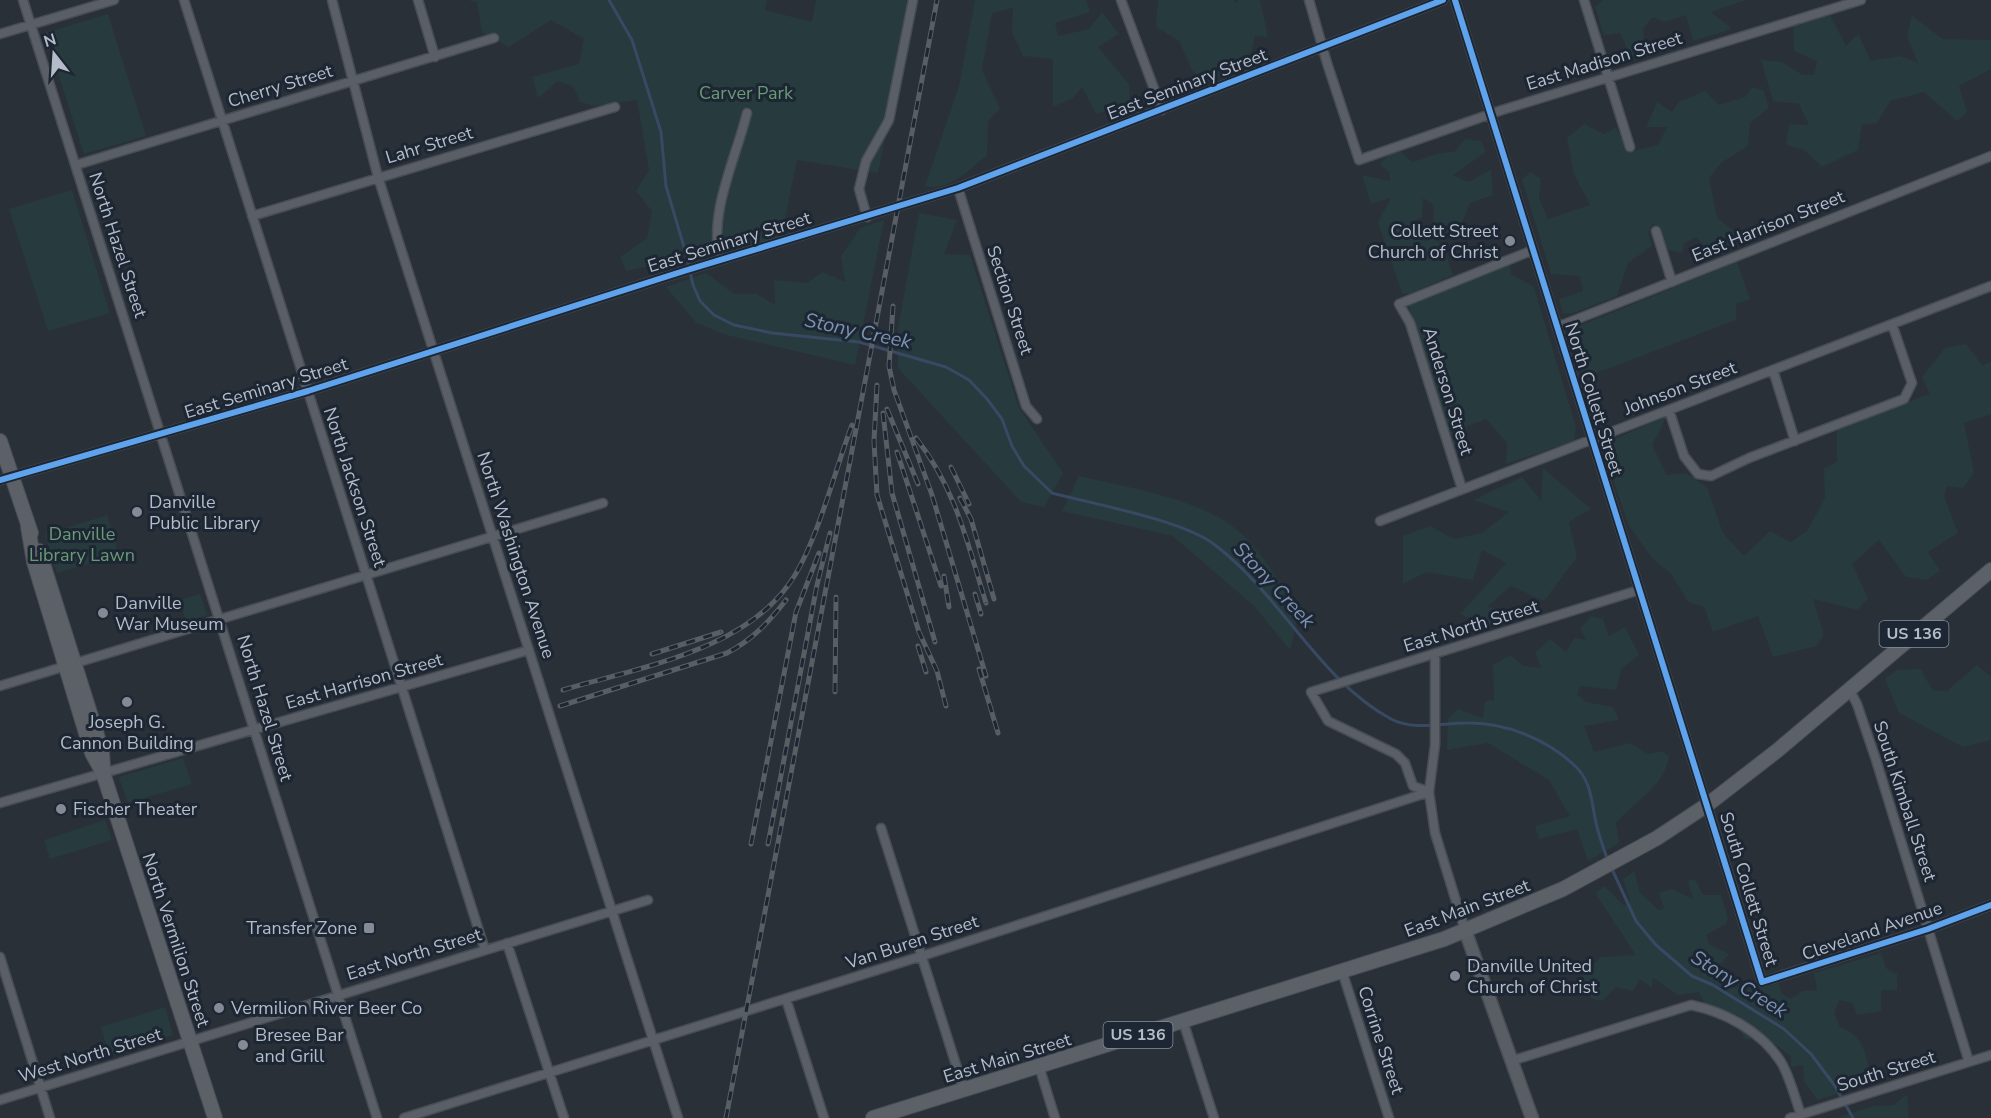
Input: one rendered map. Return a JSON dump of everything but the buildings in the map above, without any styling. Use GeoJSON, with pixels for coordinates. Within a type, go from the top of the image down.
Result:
{"type":"FeatureCollection","features":[{"type":"Feature","properties":{"kind":"main road","name":"North Vermilion Street"},"geometry":{"type":"LineString","coordinates":[[0,441],[6,478],[28,527],[34,562],[70,664],[92,753],[103,773],[215,1118]]}},
{"type":"Feature","properties":{"kind":"main road","name":"East Main Street"},"geometry":{"type":"LineString","coordinates":[[875,1118],[1465,930],[1512,912],[1593,874],[1707,805],[1778,750],[1991,570]]}},
{"type":"Feature","properties":{"kind":"street","name":"North Hazel Street"},"geometry":{"type":"LineString","coordinates":[[23,0],[377,1118]]}},
{"type":"Feature","properties":{"kind":"street"},"geometry":{"type":"LineString","coordinates":[[0,34],[114,0]]}},
{"type":"Feature","properties":{"kind":"street","name":"North Jackson Street"},"geometry":{"type":"LineString","coordinates":[[184,0],[485,950]]}},
{"type":"Feature","properties":{"kind":"street","name":"North Washington Avenue"},"geometry":{"type":"LineString","coordinates":[[332,0],[355,80],[378,177],[678,1118]]}},
{"type":"Feature","properties":{"kind":"street"},"geometry":{"type":"LineString","coordinates":[[418,0],[435,57]]}},
{"type":"Feature","properties":{"kind":"street"},"geometry":{"type":"LineString","coordinates":[[867,217],[860,189],[866,161],[888,120],[913,0]]}},
{"type":"Feature","properties":{"kind":"street"},"geometry":{"type":"LineString","coordinates":[[1121,0],[1162,110]]}},
{"type":"Feature","properties":{"kind":"street"},"geometry":{"type":"LineString","coordinates":[[1309,0],[1323,46]]}},
{"type":"Feature","properties":{"kind":"street","name":"East Seminary Street"},"geometry":{"type":"LineString","coordinates":[[6,478],[308,391],[720,259],[958,188],[1443,0]]}},
{"type":"Feature","properties":{"kind":"street","name":"North Collett Street"},"geometry":{"type":"LineString","coordinates":[[1455,0],[1707,805]]}},
{"type":"Feature","properties":{"kind":"street"},"geometry":{"type":"LineString","coordinates":[[1584,0],[1630,147]]}},
{"type":"Feature","properties":{"kind":"street","name":"East Madison Street"},"geometry":{"type":"LineString","coordinates":[[1323,46],[1359,160],[1491,113],[1861,0]]}},
{"type":"Feature","properties":{"kind":"street","name":"Cherry Street"},"geometry":{"type":"LineString","coordinates":[[76,165],[494,38]]}},
{"type":"Feature","properties":{"kind":"street","name":"Lahr Street"},"geometry":{"type":"LineString","coordinates":[[252,216],[615,107]]}},
{"type":"Feature","properties":{"kind":"street"},"geometry":{"type":"LineString","coordinates":[[720,259],[717,247],[717,220],[747,113]]}},
{"type":"Feature","properties":{"kind":"street","name":"East Harrison Street"},"geometry":{"type":"LineString","coordinates":[[1557,327],[1991,156]]}},
{"type":"Feature","properties":{"kind":"street","name":"Section Street"},"geometry":{"type":"LineString","coordinates":[[958,188],[1026,406],[1037,419]]}},
{"type":"Feature","properties":{"kind":"street"},"geometry":{"type":"LineString","coordinates":[[1656,231],[1672,282]]}},
{"type":"Feature","properties":{"kind":"street","name":"Anderson Street"},"geometry":{"type":"LineString","coordinates":[[1462,489],[1410,323],[1399,304],[1533,250]]}},
{"type":"Feature","properties":{"kind":"street","name":"Johnson Street"},"geometry":{"type":"LineString","coordinates":[[1380,521],[1991,286]]}},
{"type":"Feature","properties":{"kind":"street"},"geometry":{"type":"LineString","coordinates":[[1669,410],[1684,456],[1698,474],[1711,476],[1749,458],[1904,399],[1912,383],[1892,324]]}},
{"type":"Feature","properties":{"kind":"street"},"geometry":{"type":"LineString","coordinates":[[1773,370],[1795,441]]}},
{"type":"Feature","properties":{"kind":"street"},"geometry":{"type":"LineString","coordinates":[[0,686],[603,503]]}},
{"type":"Feature","properties":{"kind":"street","name":"East North Street"},"geometry":{"type":"LineString","coordinates":[[1429,792],[1413,786],[1405,763],[1396,754],[1328,721],[1311,692],[1639,590]]}},
{"type":"Feature","properties":{"kind":"street","name":"East Harrison Street"},"geometry":{"type":"LineString","coordinates":[[0,803],[530,650]]}},
{"type":"Feature","properties":{"kind":"street"},"geometry":{"type":"LineString","coordinates":[[1435,655],[1435,745],[1429,792],[1435,833],[1465,930],[1532,1118]]}},
{"type":"Feature","properties":{"kind":"street","name":"South Kimball Street"},"geometry":{"type":"LineString","coordinates":[[1849,689],[1861,715],[1969,1062]]}},
{"type":"Feature","properties":{"kind":"street","name":"Van Buren Street"},"geometry":{"type":"LineString","coordinates":[[404,1118],[922,956],[1429,792]]}},
{"type":"Feature","properties":{"kind":"street","name":"South Collett Street"},"geometry":{"type":"LineString","coordinates":[[1707,805],[1762,982]]}},
{"type":"Feature","properties":{"kind":"street"},"geometry":{"type":"LineString","coordinates":[[881,828],[964,1090]]}},
{"type":"Feature","properties":{"kind":"street","name":"East North Street"},"geometry":{"type":"LineString","coordinates":[[190,1042],[648,900]]}},
{"type":"Feature","properties":{"kind":"street","name":"Cleveland Avenue"},"geometry":{"type":"LineString","coordinates":[[1762,982],[1928,929],[1991,905]]}},
{"type":"Feature","properties":{"kind":"street"},"geometry":{"type":"LineString","coordinates":[[507,943],[564,1118]]}},
{"type":"Feature","properties":{"kind":"street"},"geometry":{"type":"LineString","coordinates":[[0,957],[50,1118]]}},
{"type":"Feature","properties":{"kind":"street","name":"Corrine Street"},"geometry":{"type":"LineString","coordinates":[[1342,971],[1389,1118]]}},
{"type":"Feature","properties":{"kind":"street"},"geometry":{"type":"LineString","coordinates":[[786,999],[824,1118]]}},
{"type":"Feature","properties":{"kind":"street"},"geometry":{"type":"LineString","coordinates":[[1511,1061],[1691,1005],[1713,1009],[1764,1041],[1782,1063],[1801,1115]]}},
{"type":"Feature","properties":{"kind":"street"},"geometry":{"type":"LineString","coordinates":[[1183,1021],[1214,1118]]}},
{"type":"Feature","properties":{"kind":"street","name":"West North Street"},"geometry":{"type":"LineString","coordinates":[[0,1100],[190,1042]]}},
{"type":"Feature","properties":{"kind":"street","name":"South Street"},"geometry":{"type":"LineString","coordinates":[[1790,1118],[1991,1055]]}},
{"type":"Feature","properties":{"kind":"street"},"geometry":{"type":"LineString","coordinates":[[1039,1066],[1055,1118]]}},
{"type":"Feature","properties":{"kind":"green space","name":"Carver Park"},"geometry":{"type":"Polygon","coordinates":[[[467,0],[767,0],[765,10],[812,22],[816,0],[912,0],[878,173],[797,160],[780,243],[709,263],[699,251],[673,261],[626,271],[620,257],[647,238],[652,211],[636,191],[649,170],[637,100],[594,106],[580,102],[574,87],[558,81],[538,98],[532,77],[579,64],[584,39],[551,20],[509,47],[482,32],[477,2],[467,0]]]}},
{"type":"Feature","properties":{"kind":"green space"},"geometry":{"type":"Polygon","coordinates":[[[975,0],[1086,0],[1090,12],[1055,23],[1058,36],[1089,29],[1102,12],[1119,34],[1098,47],[1129,84],[1130,104],[1096,114],[1082,87],[1073,98],[1053,107],[1053,59],[1023,56],[1012,32],[1013,8],[992,13],[982,70],[1000,109],[988,121],[987,156],[951,183],[943,186],[925,186],[959,86],[975,0]]]}},
{"type":"Feature","properties":{"kind":"green space"},"geometry":{"type":"Polygon","coordinates":[[[1158,0],[1233,0],[1236,3],[1239,0],[1260,0],[1268,37],[1255,36],[1248,66],[1205,82],[1192,70],[1179,41],[1156,27],[1158,0]]]}},
{"type":"Feature","properties":{"kind":"green space"},"geometry":{"type":"Polygon","coordinates":[[[1603,0],[1746,0],[1711,12],[1732,29],[1693,41],[1686,15],[1664,22],[1653,17],[1643,29],[1645,56],[1632,60],[1620,33],[1604,35],[1595,7],[1603,0]]]}},
{"type":"Feature","properties":{"kind":"green space"},"geometry":{"type":"Polygon","coordinates":[[[108,14],[146,136],[84,154],[45,33],[108,14]]]}},
{"type":"Feature","properties":{"kind":"green space"},"geometry":{"type":"Polygon","coordinates":[[[1830,15],[1846,46],[1858,34],[1871,61],[1900,56],[1918,63],[1907,36],[1912,16],[1943,39],[1991,40],[1991,69],[1959,86],[1967,112],[1957,121],[1924,92],[1890,101],[1877,123],[1862,125],[1858,150],[1822,167],[1804,150],[1786,145],[1789,124],[1809,125],[1799,104],[1773,101],[1761,60],[1782,62],[1803,75],[1814,75],[1817,61],[1794,51],[1793,26],[1830,15]]]}},
{"type":"Feature","properties":{"kind":"green space"},"geometry":{"type":"Polygon","coordinates":[[[1752,87],[1763,90],[1769,108],[1750,123],[1748,146],[1722,162],[1709,178],[1717,218],[1734,231],[1730,249],[1715,256],[1696,237],[1684,243],[1682,253],[1668,250],[1661,228],[1653,224],[1648,233],[1652,246],[1628,263],[1617,296],[1571,314],[1563,313],[1559,299],[1583,291],[1580,276],[1551,274],[1522,180],[1530,172],[1541,179],[1539,198],[1548,219],[1590,205],[1574,174],[1567,138],[1584,124],[1604,134],[1616,127],[1629,152],[1658,145],[1667,127],[1646,127],[1657,102],[1672,112],[1679,102],[1705,91],[1719,105],[1745,97],[1752,87]]]}},
{"type":"Feature","properties":{"kind":"green space"},"geometry":{"type":"Polygon","coordinates":[[[1465,139],[1481,141],[1486,152],[1453,175],[1468,182],[1491,170],[1493,195],[1470,203],[1458,233],[1444,232],[1434,222],[1433,205],[1423,198],[1422,217],[1410,222],[1424,241],[1433,239],[1442,244],[1453,275],[1409,294],[1402,293],[1378,222],[1391,198],[1371,204],[1362,175],[1390,181],[1390,173],[1380,164],[1391,153],[1401,152],[1412,162],[1437,154],[1454,152],[1465,139]]]}},
{"type":"Feature","properties":{"kind":"green space"},"geometry":{"type":"Polygon","coordinates":[[[72,190],[110,313],[48,331],[9,209],[72,190]]]}},
{"type":"Feature","properties":{"kind":"green space"},"geometry":{"type":"Polygon","coordinates":[[[919,213],[957,220],[944,254],[970,255],[1019,408],[1063,473],[1044,507],[1021,502],[898,368],[898,328],[919,213]]]}},
{"type":"Feature","properties":{"kind":"green space"},"geometry":{"type":"Polygon","coordinates":[[[884,220],[855,365],[727,335],[696,323],[666,287],[706,273],[734,294],[757,294],[775,305],[774,280],[807,283],[823,272],[845,282],[841,256],[860,228],[884,220]]]}},
{"type":"Feature","properties":{"kind":"green space"},"geometry":{"type":"Polygon","coordinates":[[[1737,262],[1750,299],[1736,304],[1736,320],[1583,378],[1569,330],[1737,262]]]}},
{"type":"Feature","properties":{"kind":"green space"},"geometry":{"type":"Polygon","coordinates":[[[1510,264],[1511,274],[1534,287],[1576,427],[1574,441],[1506,464],[1507,443],[1486,419],[1467,426],[1461,447],[1452,446],[1408,305],[1510,264]]]}},
{"type":"Feature","properties":{"kind":"green space"},"geometry":{"type":"Polygon","coordinates":[[[1966,344],[1982,365],[1991,362],[1991,414],[1964,423],[1974,473],[1963,488],[1947,486],[1944,496],[1958,533],[1928,552],[1940,571],[1926,580],[1906,577],[1879,540],[1852,564],[1868,598],[1858,610],[1813,599],[1824,635],[1816,646],[1773,657],[1758,616],[1713,632],[1704,607],[1688,602],[1672,575],[1652,558],[1629,526],[1601,445],[1667,416],[1652,445],[1667,475],[1686,473],[1707,487],[1723,533],[1744,556],[1770,531],[1791,542],[1808,530],[1825,497],[1824,468],[1837,462],[1837,428],[1930,394],[1922,377],[1945,348],[1966,344]]]}},
{"type":"Feature","properties":{"kind":"green space"},"geometry":{"type":"Polygon","coordinates":[[[1543,468],[1591,509],[1569,522],[1577,557],[1544,601],[1511,586],[1487,607],[1529,612],[1485,626],[1460,614],[1506,563],[1482,550],[1473,580],[1426,572],[1403,584],[1403,536],[1430,526],[1454,539],[1482,533],[1509,512],[1473,500],[1522,477],[1541,501],[1543,468]]]}},
{"type":"Feature","properties":{"kind":"green space"},"geometry":{"type":"Polygon","coordinates":[[[1079,476],[1166,496],[1209,512],[1243,535],[1265,561],[1299,610],[1290,650],[1255,607],[1173,536],[1062,511],[1079,476]]]}},
{"type":"Feature","properties":{"kind":"green space","name":"Danville Library Lawn"},"geometry":{"type":"Polygon","coordinates":[[[107,515],[119,554],[57,573],[45,535],[107,515]]]}},
{"type":"Feature","properties":{"kind":"green space"},"geometry":{"type":"Polygon","coordinates":[[[200,594],[207,615],[186,621],[179,600],[200,594]]]}},
{"type":"Feature","properties":{"kind":"green space"},"geometry":{"type":"Polygon","coordinates":[[[1591,616],[1603,619],[1609,636],[1625,627],[1639,655],[1621,669],[1616,690],[1580,686],[1577,694],[1586,702],[1613,707],[1619,720],[1584,726],[1594,752],[1630,743],[1648,754],[1662,751],[1669,757],[1666,768],[1655,786],[1616,823],[1619,843],[1588,861],[1577,829],[1539,839],[1535,826],[1570,816],[1549,780],[1488,743],[1447,750],[1448,719],[1458,709],[1483,718],[1485,701],[1494,700],[1493,665],[1510,655],[1524,666],[1541,668],[1535,653],[1550,639],[1566,652],[1574,638],[1586,640],[1580,629],[1591,616]]]}},
{"type":"Feature","properties":{"kind":"green space"},"geometry":{"type":"Polygon","coordinates":[[[1977,665],[1991,677],[1991,740],[1963,747],[1899,713],[1885,679],[1897,670],[1921,669],[1932,690],[1947,691],[1977,665]]]}},
{"type":"Feature","properties":{"kind":"green space"},"geometry":{"type":"Polygon","coordinates":[[[183,758],[192,784],[128,803],[119,777],[183,758]]]}},
{"type":"Feature","properties":{"kind":"green space"},"geometry":{"type":"Polygon","coordinates":[[[105,820],[112,840],[50,859],[44,840],[105,820]]]}},
{"type":"Feature","properties":{"kind":"green space"},"geometry":{"type":"Polygon","coordinates":[[[1634,871],[1640,893],[1659,910],[1664,908],[1659,893],[1672,889],[1693,899],[1688,881],[1695,879],[1703,895],[1721,895],[1728,918],[1726,924],[1706,935],[1709,944],[1729,954],[1717,968],[1723,984],[1734,988],[1751,983],[1757,990],[1779,983],[1782,994],[1790,999],[1803,991],[1817,990],[1814,973],[1881,953],[1886,968],[1897,974],[1897,990],[1881,990],[1881,1011],[1857,1015],[1853,1003],[1840,1000],[1834,1013],[1840,1027],[1855,1036],[1864,1050],[1869,1084],[1817,1100],[1804,1081],[1803,1065],[1791,1067],[1791,1056],[1760,1034],[1755,1040],[1745,1039],[1741,1032],[1709,1008],[1699,992],[1678,995],[1653,978],[1652,988],[1640,979],[1633,991],[1616,987],[1602,1001],[1591,998],[1582,977],[1601,957],[1636,955],[1595,893],[1605,886],[1624,906],[1630,901],[1623,879],[1634,871]]]}},
{"type":"Feature","properties":{"kind":"green space"},"geometry":{"type":"Polygon","coordinates":[[[165,1007],[173,1035],[109,1055],[101,1027],[165,1007]]]}},
{"type":"Feature","properties":{"kind":"green space"},"geometry":{"type":"Polygon","coordinates":[[[1907,1094],[1909,1118],[1837,1118],[1873,1106],[1894,1105],[1907,1094]]]}},
{"type":"Feature","properties":{"kind":"waterway","name":"Stony Creek"},"geometry":{"type":"LineString","coordinates":[[609,0],[632,40],[661,132],[666,186],[693,285],[700,301],[714,315],[734,325],[772,333],[859,342],[946,367],[969,380],[1002,419],[1012,446],[1024,466],[1052,493],[1160,520],[1200,536],[1215,545],[1239,565],[1342,682],[1365,702],[1391,719],[1419,726],[1467,723],[1496,725],[1538,740],[1563,756],[1585,779],[1608,861]]}},
{"type":"Feature","properties":{"kind":"waterway","name":"Stony Creek"},"geometry":{"type":"LineString","coordinates":[[1611,867],[1636,921],[1656,945],[1692,976],[1713,985],[1784,1029],[1811,1054],[1835,1086],[1853,1118]]}},
{"type":"Feature","properties":{"kind":"railway"},"geometry":{"type":"LineString","coordinates":[[726,1118],[937,0]]}},
{"type":"Feature","properties":{"kind":"railway"},"geometry":{"type":"LineString","coordinates":[[893,306],[889,366],[894,390],[932,495],[986,676]]}},
{"type":"Feature","properties":{"kind":"railway"},"geometry":{"type":"LineString","coordinates":[[877,385],[874,441],[877,495],[919,632],[937,671],[946,706]]}},
{"type":"Feature","properties":{"kind":"railway"},"geometry":{"type":"LineString","coordinates":[[887,409],[918,484]]}},
{"type":"Feature","properties":{"kind":"railway"},"geometry":{"type":"LineString","coordinates":[[883,413],[892,493],[935,642]]}},
{"type":"Feature","properties":{"kind":"railway"},"geometry":{"type":"LineString","coordinates":[[563,690],[691,652],[751,621],[775,601],[795,575],[812,541],[852,425]]}},
{"type":"Feature","properties":{"kind":"railway"},"geometry":{"type":"LineString","coordinates":[[916,438],[930,457],[951,497],[986,603]]}},
{"type":"Feature","properties":{"kind":"railway"},"geometry":{"type":"LineString","coordinates":[[897,452],[941,586]]}},
{"type":"Feature","properties":{"kind":"railway"},"geometry":{"type":"LineString","coordinates":[[951,467],[969,504]]}},
{"type":"Feature","properties":{"kind":"railway"},"geometry":{"type":"LineString","coordinates":[[960,498],[971,519],[994,599]]}},
{"type":"Feature","properties":{"kind":"railway"},"geometry":{"type":"LineString","coordinates":[[768,844],[817,585],[830,533]]}},
{"type":"Feature","properties":{"kind":"railway"},"geometry":{"type":"LineString","coordinates":[[751,844],[796,612],[819,553]]}},
{"type":"Feature","properties":{"kind":"railway"},"geometry":{"type":"LineString","coordinates":[[944,576],[949,607]]}},
{"type":"Feature","properties":{"kind":"railway"},"geometry":{"type":"LineString","coordinates":[[975,594],[981,614]]}},
{"type":"Feature","properties":{"kind":"railway"},"geometry":{"type":"LineString","coordinates":[[835,692],[836,597]]}},
{"type":"Feature","properties":{"kind":"railway"},"geometry":{"type":"LineString","coordinates":[[560,706],[727,653],[760,630],[786,600]]}},
{"type":"Feature","properties":{"kind":"railway"},"geometry":{"type":"LineString","coordinates":[[652,654],[721,632]]}},
{"type":"Feature","properties":{"kind":"railway"},"geometry":{"type":"LineString","coordinates":[[918,646],[926,672]]}},
{"type":"Feature","properties":{"kind":"railway"},"geometry":{"type":"LineString","coordinates":[[979,669],[998,733]]}},
{"type":"Feature","properties":{"kind":"cycle path"},"geometry":{"type":"LineString","coordinates":[[0,480],[308,391],[684,271],[958,188],[1443,0]]}},
{"type":"Feature","properties":{"kind":"cycle path"},"geometry":{"type":"LineString","coordinates":[[1455,0],[1762,982],[1928,929],[1991,905]]}},
{"type":"Feature","properties":{"kind":"place","name":"Collett Street Church of Christ"},"geometry":{"type":"Point","coordinates":[1510,241]}},
{"type":"Feature","properties":{"kind":"place","name":"Danville Public Library"},"geometry":{"type":"Point","coordinates":[137,512]}},
{"type":"Feature","properties":{"kind":"place","name":"Danville War Museum"},"geometry":{"type":"Point","coordinates":[103,613]}},
{"type":"Feature","properties":{"kind":"place","name":"Joseph G. Cannon Building"},"geometry":{"type":"Point","coordinates":[127,702]}},
{"type":"Feature","properties":{"kind":"place","name":"Fischer Theater"},"geometry":{"type":"Point","coordinates":[61,809]}},
{"type":"Feature","properties":{"kind":"place","name":"Transfer Zone"},"geometry":{"type":"Point","coordinates":[369,928]}},
{"type":"Feature","properties":{"kind":"place","name":"Danville United Church of Christ"},"geometry":{"type":"Point","coordinates":[1455,976]}},
{"type":"Feature","properties":{"kind":"place","name":"Vermilion River Beer Co"},"geometry":{"type":"Point","coordinates":[219,1008]}},
{"type":"Feature","properties":{"kind":"place","name":"Bresee Bar and Grill"},"geometry":{"type":"Point","coordinates":[243,1045]}}]}
